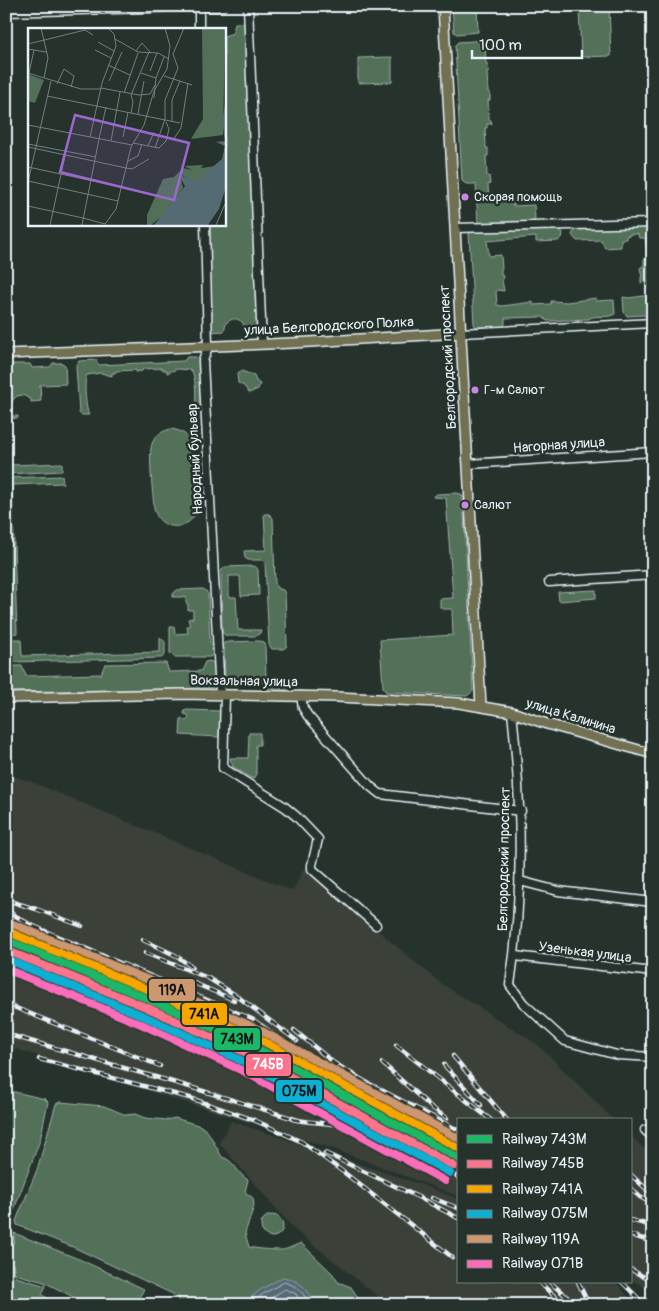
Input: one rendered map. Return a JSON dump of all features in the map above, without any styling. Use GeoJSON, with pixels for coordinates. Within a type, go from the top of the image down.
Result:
{"type":"FeatureCollection","features":[{"type":"Feature","properties":{"kind":"main road","name":"Белгородский проспект"},"geometry":{"type":"LineString","coordinates":[[443,6],[481,706]]}},
{"type":"Feature","properties":{"kind":"main road","name":"улица Белгородского Полка"},"geometry":{"type":"LineString","coordinates":[[6,354],[262,344],[461,333]]}},
{"type":"Feature","properties":{"kind":"main road","name":"Вокзальная улица"},"geometry":{"type":"LineString","coordinates":[[6,698],[222,695],[301,696],[459,703],[481,706]]}},
{"type":"Feature","properties":{"kind":"main road","name":"улица Калинина"},"geometry":{"type":"LineString","coordinates":[[481,706],[512,712],[653,754]]}},
{"type":"Feature","properties":{"kind":"street"},"geometry":{"type":"LineString","coordinates":[[6,12],[223,6]]}},
{"type":"Feature","properties":{"kind":"street"},"geometry":{"type":"LineString","coordinates":[[248,6],[262,344]]}},
{"type":"Feature","properties":{"kind":"street"},"geometry":{"type":"LineString","coordinates":[[198,7],[199,28]]}},
{"type":"Feature","properties":{"kind":"street"},"geometry":{"type":"LineString","coordinates":[[455,228],[653,223]]}},
{"type":"Feature","properties":{"kind":"street","name":"Народный бульвар"},"geometry":{"type":"LineString","coordinates":[[205,225],[208,346],[203,361],[222,695],[223,768],[285,807],[297,817],[318,839],[312,869],[376,925]]}},
{"type":"Feature","properties":{"kind":"street","name":"улица Белгородского Полка"},"geometry":{"type":"LineString","coordinates":[[461,333],[653,323]]}},
{"type":"Feature","properties":{"kind":"street","name":"Нагорная улица"},"geometry":{"type":"LineString","coordinates":[[468,464],[653,452]]}},
{"type":"Feature","properties":{"kind":"street"},"geometry":{"type":"LineString","coordinates":[[548,582],[653,575]]}},
{"type":"Feature","properties":{"kind":"street"},"geometry":{"type":"LineString","coordinates":[[301,696],[303,708],[308,716],[370,786],[380,794],[520,811]]}},
{"type":"Feature","properties":{"kind":"street","name":"Белгородский проспект"},"geometry":{"type":"LineString","coordinates":[[512,712],[519,770],[520,881],[515,956],[510,985],[523,1003],[565,1041],[617,1055],[653,1057]]}},
{"type":"Feature","properties":{"kind":"street"},"geometry":{"type":"LineString","coordinates":[[520,881],[558,891],[653,902]]}},
{"type":"Feature","properties":{"kind":"street","name":"Узенькая улица"},"geometry":{"type":"LineString","coordinates":[[515,956],[653,972]]}},
{"type":"Feature","properties":{"kind":"street"},"geometry":{"type":"LineString","coordinates":[[645,1130],[653,1137]]}},
{"type":"Feature","properties":{"kind":"shaded area"},"geometry":{"type":"Polygon","coordinates":[[[6,774],[32,782],[293,891],[304,868],[439,982],[537,1044],[612,1118],[457,1118],[457,1196],[334,1149],[6,1046],[6,774]]]}},
{"type":"Feature","properties":{"kind":"shaded area"},"geometry":{"type":"Polygon","coordinates":[[[231,1121],[425,1186],[457,1199],[457,1284],[618,1284],[635,1305],[389,1305],[295,1230],[219,1143],[231,1121]]]}},
{"type":"Feature","properties":{"kind":"shaded area"},"geometry":{"type":"Polygon","coordinates":[[[632,1137],[653,1157],[653,1292],[632,1280],[632,1137]]]}},
{"type":"Feature","properties":{"kind":"green space"},"geometry":{"type":"Polygon","coordinates":[[[452,6],[477,6],[478,32],[457,34],[454,32],[452,6]]]}},
{"type":"Feature","properties":{"kind":"green space"},"geometry":{"type":"Polygon","coordinates":[[[579,6],[609,6],[611,56],[581,57],[579,6]]]}},
{"type":"Feature","properties":{"kind":"green space"},"geometry":{"type":"Polygon","coordinates":[[[235,23],[246,23],[258,329],[245,330],[243,323],[234,319],[226,323],[224,331],[209,332],[205,225],[225,225],[225,36],[233,33],[235,23]]]}},
{"type":"Feature","properties":{"kind":"green space"},"geometry":{"type":"Polygon","coordinates":[[[487,40],[487,44],[485,44],[486,64],[488,64],[489,72],[487,72],[488,92],[490,92],[490,100],[488,100],[489,120],[491,120],[492,124],[487,124],[487,128],[485,128],[486,148],[488,148],[488,156],[486,156],[487,176],[489,176],[490,184],[488,185],[489,202],[510,199],[510,204],[514,204],[514,206],[534,205],[535,219],[533,222],[478,225],[476,184],[466,184],[462,181],[455,45],[458,42],[487,40]]]}},
{"type":"Feature","properties":{"kind":"green space"},"geometry":{"type":"Polygon","coordinates":[[[392,57],[392,82],[358,83],[358,58],[392,57]]]}},
{"type":"Feature","properties":{"kind":"green space"},"geometry":{"type":"Polygon","coordinates":[[[653,227],[653,319],[643,315],[627,316],[624,312],[623,297],[650,295],[648,281],[641,283],[640,268],[644,265],[644,259],[648,258],[645,238],[639,238],[638,234],[630,234],[626,236],[626,239],[621,239],[621,247],[605,248],[601,240],[577,241],[572,235],[578,228],[653,227]]]}},
{"type":"Feature","properties":{"kind":"green space"},"geometry":{"type":"Polygon","coordinates":[[[560,229],[563,233],[562,238],[558,241],[536,242],[536,237],[487,241],[489,256],[501,255],[501,275],[503,276],[504,291],[497,290],[496,292],[497,305],[533,302],[533,305],[551,304],[551,301],[567,302],[596,298],[596,301],[614,300],[615,314],[588,319],[547,321],[543,317],[505,318],[505,324],[502,327],[475,327],[469,233],[560,229]]]}},
{"type":"Feature","properties":{"kind":"green space"},"geometry":{"type":"Polygon","coordinates":[[[187,357],[196,357],[200,361],[201,406],[199,409],[194,409],[196,389],[191,370],[177,369],[167,373],[167,370],[163,370],[163,368],[143,369],[136,372],[136,370],[116,371],[112,373],[112,376],[101,373],[87,375],[85,395],[89,415],[79,413],[76,366],[79,361],[96,360],[99,365],[184,361],[187,357]]]}},
{"type":"Feature","properties":{"kind":"green space"},"geometry":{"type":"Polygon","coordinates":[[[53,363],[65,365],[66,384],[40,385],[41,401],[31,402],[31,399],[22,395],[17,396],[11,403],[10,410],[11,416],[18,416],[18,418],[6,419],[6,364],[30,364],[32,368],[50,367],[53,363]]]}},
{"type":"Feature","properties":{"kind":"green space"},"geometry":{"type":"Polygon","coordinates":[[[242,371],[254,376],[260,384],[258,389],[249,393],[244,386],[238,383],[237,374],[242,371]]]}},
{"type":"Feature","properties":{"kind":"green space"},"geometry":{"type":"Polygon","coordinates":[[[170,429],[184,434],[193,446],[197,507],[192,519],[186,524],[179,526],[164,524],[154,508],[151,449],[155,438],[170,429]]]}},
{"type":"Feature","properties":{"kind":"green space"},"geometry":{"type":"Polygon","coordinates":[[[6,449],[11,449],[12,465],[62,463],[62,471],[6,474],[6,449]]]}},
{"type":"Feature","properties":{"kind":"green space"},"geometry":{"type":"Polygon","coordinates":[[[62,476],[63,483],[12,485],[17,633],[8,635],[6,634],[6,478],[62,476]]]}},
{"type":"Feature","properties":{"kind":"green space"},"geometry":{"type":"Polygon","coordinates":[[[457,493],[463,497],[473,691],[467,696],[386,692],[383,687],[380,640],[453,635],[452,609],[440,607],[440,599],[453,598],[446,498],[433,497],[437,494],[457,493]]]}},
{"type":"Feature","properties":{"kind":"green space"},"geometry":{"type":"Polygon","coordinates":[[[264,514],[269,514],[273,518],[275,584],[277,588],[285,593],[287,644],[283,649],[272,649],[269,645],[265,563],[262,560],[248,560],[245,558],[244,551],[266,550],[264,514]]]}},
{"type":"Feature","properties":{"kind":"green space"},"geometry":{"type":"Polygon","coordinates":[[[253,566],[258,570],[259,595],[241,596],[240,576],[229,576],[229,597],[236,597],[238,630],[261,630],[260,633],[256,636],[226,636],[222,632],[221,571],[225,567],[253,566]]]}},
{"type":"Feature","properties":{"kind":"green space"},"geometry":{"type":"Polygon","coordinates":[[[203,589],[208,594],[210,643],[214,646],[215,653],[210,657],[174,657],[170,653],[170,627],[174,627],[175,634],[188,633],[187,626],[190,626],[188,619],[193,618],[193,610],[188,610],[186,597],[173,597],[173,594],[177,590],[203,589]]]}},
{"type":"Feature","properties":{"kind":"green space"},"geometry":{"type":"Polygon","coordinates":[[[596,590],[596,598],[559,601],[558,592],[596,590]]]}},
{"type":"Feature","properties":{"kind":"green space"},"geometry":{"type":"Polygon","coordinates":[[[160,637],[165,642],[165,655],[161,658],[11,662],[6,660],[6,641],[10,639],[21,639],[22,656],[160,652],[160,637]]]}},
{"type":"Feature","properties":{"kind":"green space"},"geometry":{"type":"Polygon","coordinates":[[[259,641],[265,645],[266,676],[273,683],[287,683],[288,689],[269,689],[262,682],[230,683],[225,680],[224,643],[259,641]]]}},
{"type":"Feature","properties":{"kind":"green space"},"geometry":{"type":"Polygon","coordinates":[[[210,661],[215,664],[216,685],[212,688],[12,692],[8,691],[6,687],[6,669],[10,666],[22,666],[26,676],[101,674],[105,664],[166,663],[169,672],[201,671],[205,662],[210,661]]]}},
{"type":"Feature","properties":{"kind":"green space"},"geometry":{"type":"Polygon","coordinates":[[[185,710],[220,711],[219,737],[180,735],[181,718],[186,721],[189,718],[188,715],[184,714],[185,710]]]}},
{"type":"Feature","properties":{"kind":"green space"},"geometry":{"type":"Polygon","coordinates":[[[249,733],[260,733],[260,745],[256,745],[256,774],[253,779],[233,767],[230,758],[248,758],[249,733]]]}},
{"type":"Feature","properties":{"kind":"green space"},"geometry":{"type":"Polygon","coordinates":[[[6,1090],[45,1099],[48,1102],[40,1140],[12,1215],[6,1219],[6,1090]]]}},
{"type":"Feature","properties":{"kind":"green space"},"geometry":{"type":"Polygon","coordinates":[[[60,1102],[104,1106],[126,1115],[135,1114],[145,1118],[167,1120],[175,1118],[201,1126],[208,1132],[222,1157],[230,1161],[248,1180],[245,1192],[253,1198],[254,1206],[245,1233],[249,1247],[281,1250],[301,1243],[333,1274],[338,1282],[351,1287],[363,1305],[176,1305],[179,1297],[73,1247],[17,1225],[16,1221],[37,1170],[56,1104],[60,1102]]]}},
{"type":"Feature","properties":{"kind":"green space"},"geometry":{"type":"Polygon","coordinates":[[[272,1215],[280,1218],[283,1226],[280,1234],[272,1237],[264,1234],[261,1226],[264,1218],[272,1215]]]}},
{"type":"Feature","properties":{"kind":"green space"},"geometry":{"type":"Polygon","coordinates":[[[6,1230],[13,1233],[14,1243],[14,1233],[81,1260],[144,1289],[135,1305],[89,1305],[44,1282],[15,1274],[13,1264],[14,1274],[6,1272],[6,1230]]]}},
{"type":"Feature","properties":{"kind":"green space"},"geometry":{"type":"Polygon","coordinates":[[[6,1274],[46,1286],[42,1294],[55,1305],[27,1305],[6,1298],[6,1274]]]}},
{"type":"Feature","properties":{"kind":"water"},"geometry":{"type":"Polygon","coordinates":[[[283,1277],[294,1280],[303,1286],[310,1294],[314,1305],[242,1305],[260,1290],[283,1277]]]}},
{"type":"Feature","properties":{"kind":"railway"},"geometry":{"type":"LineString","coordinates":[[6,900],[82,926]]}},
{"type":"Feature","properties":{"kind":"railway"},"geometry":{"type":"LineString","coordinates":[[6,910],[29,924],[252,1019],[406,1123]]}},
{"type":"Feature","properties":{"kind":"railway"},"geometry":{"type":"LineString","coordinates":[[143,940],[175,955],[192,967]]}},
{"type":"Feature","properties":{"kind":"railway"},"geometry":{"type":"LineString","coordinates":[[145,953],[208,978],[237,996],[297,1041]]}},
{"type":"Feature","properties":{"kind":"railway"},"geometry":{"type":"LineString","coordinates":[[6,968],[297,1081]]}},
{"type":"Feature","properties":{"kind":"railway"},"geometry":{"type":"LineString","coordinates":[[194,983],[234,1000]]}},
{"type":"Feature","properties":{"kind":"railway"},"geometry":{"type":"LineString","coordinates":[[6,1004],[160,1066]]}},
{"type":"Feature","properties":{"kind":"railway"},"geometry":{"type":"LineString","coordinates":[[294,1030],[334,1063],[364,1081],[457,1129]]}},
{"type":"Feature","properties":{"kind":"railway"},"geometry":{"type":"LineString","coordinates":[[6,1034],[298,1120]]}},
{"type":"Feature","properties":{"kind":"railway"},"geometry":{"type":"LineString","coordinates":[[396,1045],[488,1118]]}},
{"type":"Feature","properties":{"kind":"railway"},"geometry":{"type":"LineString","coordinates":[[453,1056],[505,1118]]}},
{"type":"Feature","properties":{"kind":"railway"},"geometry":{"type":"LineString","coordinates":[[39,1059],[190,1098],[254,1120],[302,1142],[452,1257]]}},
{"type":"Feature","properties":{"kind":"railway"},"geometry":{"type":"LineString","coordinates":[[382,1063],[432,1108],[447,1118]]}},
{"type":"Feature","properties":{"kind":"railway"},"geometry":{"type":"LineString","coordinates":[[444,1065],[481,1105]]}},
{"type":"Feature","properties":{"kind":"railway"},"geometry":{"type":"LineString","coordinates":[[412,1115],[457,1139]]}},
{"type":"Feature","properties":{"kind":"railway"},"geometry":{"type":"LineString","coordinates":[[292,1119],[357,1130],[387,1141],[457,1176]]}},
{"type":"Feature","properties":{"kind":"railway"},"geometry":{"type":"LineString","coordinates":[[325,1153],[457,1217]]}},
{"type":"Feature","properties":{"kind":"railway"},"geometry":{"type":"LineString","coordinates":[[632,1176],[653,1195]]}},
{"type":"Feature","properties":{"kind":"railway"},"geometry":{"type":"LineString","coordinates":[[632,1190],[653,1204]]}},
{"type":"Feature","properties":{"kind":"railway"},"geometry":{"type":"LineString","coordinates":[[432,1198],[457,1208]]}},
{"type":"Feature","properties":{"kind":"railway"},"geometry":{"type":"LineString","coordinates":[[632,1221],[653,1226]]}},
{"type":"Feature","properties":{"kind":"railway"},"geometry":{"type":"LineString","coordinates":[[632,1236],[653,1242]]}},
{"type":"Feature","properties":{"kind":"railway"},"geometry":{"type":"LineString","coordinates":[[632,1270],[653,1282]]}},
{"type":"Feature","properties":{"kind":"railway"},"geometry":{"type":"LineString","coordinates":[[541,1284],[564,1305]]}},
{"type":"Feature","properties":{"kind":"railway"},"geometry":{"type":"LineString","coordinates":[[552,1284],[576,1305]]}},
{"type":"Feature","properties":{"kind":"railway"},"geometry":{"type":"LineString","coordinates":[[579,1284],[589,1305]]}},
{"type":"Feature","properties":{"kind":"railway"},"geometry":{"type":"LineString","coordinates":[[624,1284],[645,1305]]}},
{"type":"Feature","properties":{"kind":"rail line","name":"119А"},"geometry":{"type":"LineString","coordinates":[[13,924],[158,984],[262,1031],[457,1137]]}},
{"type":"Feature","properties":{"kind":"rail line","name":"741А"},"geometry":{"type":"LineString","coordinates":[[9,932],[154,992],[259,1039],[457,1147]]}},
{"type":"Feature","properties":{"kind":"rail line","name":"743М"},"geometry":{"type":"LineString","coordinates":[[6,940],[151,1000],[255,1047],[457,1157]]}},
{"type":"Feature","properties":{"kind":"rail line","name":"745В"},"geometry":{"type":"LineString","coordinates":[[6,950],[148,1008],[251,1055],[454,1166]]}},
{"type":"Feature","properties":{"kind":"rail line","name":"075М"},"geometry":{"type":"LineString","coordinates":[[6,959],[144,1016],[247,1063],[450,1173]]}},
{"type":"Feature","properties":{"kind":"rail line","name":"071В"},"geometry":{"type":"LineString","coordinates":[[6,969],[141,1024],[243,1071],[445,1181]]}},
{"type":"Feature","properties":{"kind":"place","name":"Скорая помощь"},"geometry":{"type":"Point","coordinates":[465,197]}},
{"type":"Feature","properties":{"kind":"place","name":"Г-м Салют"},"geometry":{"type":"Point","coordinates":[475,390]}},
{"type":"Feature","properties":{"kind":"place","name":"Салют"},"geometry":{"type":"Point","coordinates":[465,505]}}]}
